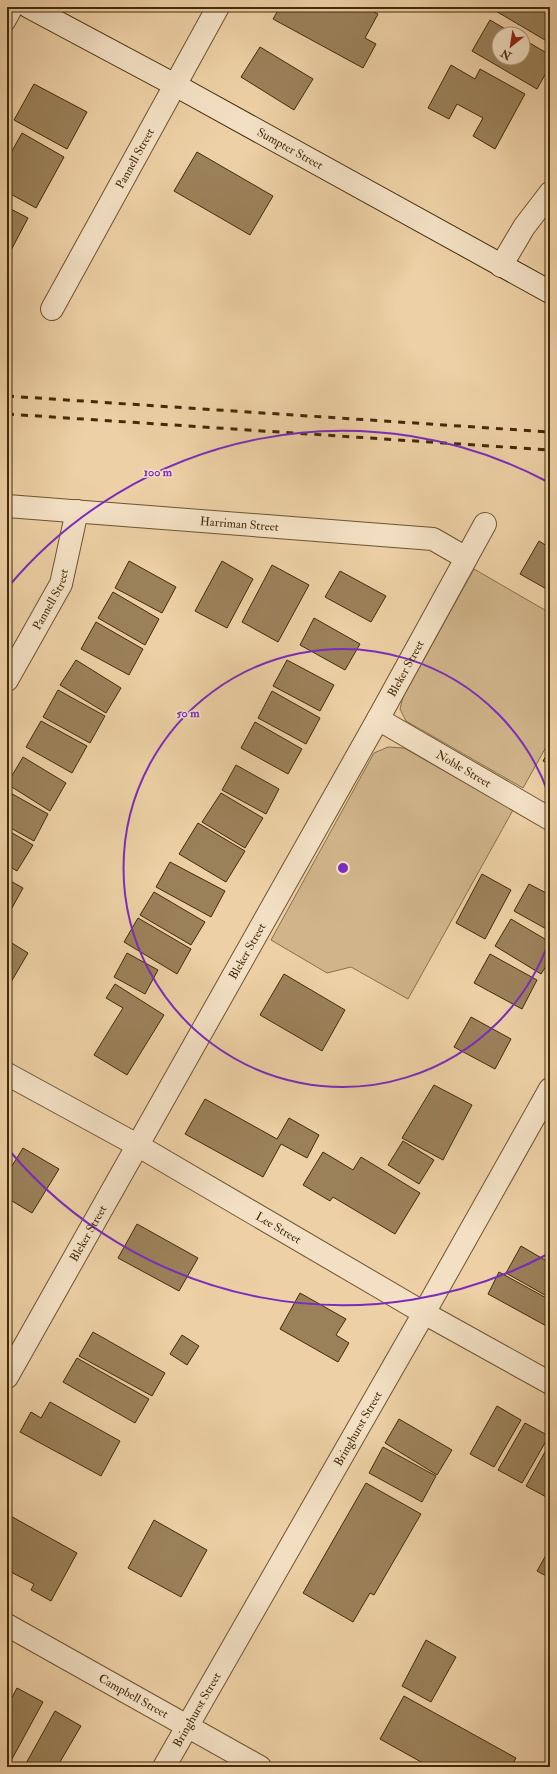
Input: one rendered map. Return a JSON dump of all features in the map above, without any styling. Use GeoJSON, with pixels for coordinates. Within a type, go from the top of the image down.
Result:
{"type":"FeatureCollection","features":[{"type":"Feature","properties":{"kind":"street","name":"Sumpter Street"},"geometry":{"type":"LineString","coordinates":[[29,7],[175,85],[550,292]]}},
{"type":"Feature","properties":{"kind":"street","name":"Pannell Street"},"geometry":{"type":"LineString","coordinates":[[52,309],[218,7]]}},
{"type":"Feature","properties":{"kind":"street"},"geometry":{"type":"LineString","coordinates":[[501,266],[524,227],[550,192]]}},
{"type":"Feature","properties":{"kind":"street","name":"Harriman Street"},"geometry":{"type":"LineString","coordinates":[[7,506],[433,539],[466,558]]}},
{"type":"Feature","properties":{"kind":"street","name":"Pannell Street"},"geometry":{"type":"LineString","coordinates":[[7,680],[61,584],[77,511]]}},
{"type":"Feature","properties":{"kind":"street","name":"Bleker Street"},"geometry":{"type":"LineString","coordinates":[[7,1377],[378,719],[485,524]]}},
{"type":"Feature","properties":{"kind":"street","name":"Noble Street"},"geometry":{"type":"LineString","coordinates":[[378,719],[550,819]]}},
{"type":"Feature","properties":{"kind":"street","name":"Lee Street"},"geometry":{"type":"LineString","coordinates":[[7,1074],[137,1145],[424,1313],[550,1383]]}},
{"type":"Feature","properties":{"kind":"street","name":"Bringhurst Street"},"geometry":{"type":"LineString","coordinates":[[164,1767],[424,1313],[550,1089]]}},
{"type":"Feature","properties":{"kind":"street","name":"Campbell Street"},"geometry":{"type":"LineString","coordinates":[[7,1625],[260,1767]]}},
{"type":"Feature","properties":{"kind":"lane"},"geometry":{"type":"LineString","coordinates":[[7,23],[16,7]]}},
{"type":"Feature","properties":{"kind":"shaded area"},"geometry":{"type":"Polygon","coordinates":[[[474,569],[550,613],[550,740],[523,788],[406,721],[400,709],[403,697],[474,569]]]}},
{"type":"Feature","properties":{"kind":"shaded area"},"geometry":{"type":"Polygon","coordinates":[[[388,747],[404,748],[513,810],[408,999],[351,967],[327,973],[271,940],[374,753],[388,747]]]}},
{"type":"Feature","properties":{"kind":"building"},"geometry":{"type":"Polygon","coordinates":[[[280,7],[365,7],[378,14],[365,38],[376,44],[363,68],[273,19],[280,7]]]}},
{"type":"Feature","properties":{"kind":"building"},"geometry":{"type":"Polygon","coordinates":[[[495,7],[550,7],[550,43],[531,32],[531,26],[521,26],[494,10],[495,7]]]}},
{"type":"Feature","properties":{"kind":"building"},"geometry":{"type":"Polygon","coordinates":[[[490,20],[500,26],[491,26],[491,62],[472,51],[490,20]]]}},
{"type":"Feature","properties":{"kind":"building"},"geometry":{"type":"Polygon","coordinates":[[[531,44],[550,55],[550,66],[537,89],[498,66],[531,66],[531,44]]]}},
{"type":"Feature","properties":{"kind":"building"},"geometry":{"type":"Polygon","coordinates":[[[260,47],[313,79],[294,110],[241,77],[260,47]]]}},
{"type":"Feature","properties":{"kind":"building"},"geometry":{"type":"Polygon","coordinates":[[[451,65],[475,79],[480,69],[525,94],[495,149],[473,136],[483,118],[457,104],[449,119],[428,108],[451,65]]]}},
{"type":"Feature","properties":{"kind":"building"},"geometry":{"type":"Polygon","coordinates":[[[34,84],[87,112],[67,149],[14,120],[34,84]]]}},
{"type":"Feature","properties":{"kind":"building"},"geometry":{"type":"Polygon","coordinates":[[[22,133],[64,157],[36,208],[7,192],[7,160],[22,133]]]}},
{"type":"Feature","properties":{"kind":"building"},"geometry":{"type":"Polygon","coordinates":[[[197,152],[273,196],[250,235],[174,191],[197,152]]]}},
{"type":"Feature","properties":{"kind":"building"},"geometry":{"type":"Polygon","coordinates":[[[7,207],[28,218],[8,256],[7,255],[7,207]]]}},
{"type":"Feature","properties":{"kind":"building"},"geometry":{"type":"Polygon","coordinates":[[[539,541],[550,548],[550,591],[520,574],[539,541]]]}},
{"type":"Feature","properties":{"kind":"building"},"geometry":{"type":"Polygon","coordinates":[[[129,561],[176,587],[162,613],[115,588],[129,561]]]}},
{"type":"Feature","properties":{"kind":"building"},"geometry":{"type":"Polygon","coordinates":[[[222,561],[253,579],[227,628],[195,611],[222,561]]]}},
{"type":"Feature","properties":{"kind":"building"},"geometry":{"type":"Polygon","coordinates":[[[272,565],[309,585],[278,642],[242,622],[272,565]]]}},
{"type":"Feature","properties":{"kind":"building"},"geometry":{"type":"Polygon","coordinates":[[[340,571],[386,596],[371,622],[325,597],[340,571]]]}},
{"type":"Feature","properties":{"kind":"building"},"geometry":{"type":"Polygon","coordinates":[[[113,592],[159,619],[145,645],[98,618],[113,592]]]}},
{"type":"Feature","properties":{"kind":"building"},"geometry":{"type":"Polygon","coordinates":[[[314,618],[360,644],[345,670],[300,645],[314,618]]]}},
{"type":"Feature","properties":{"kind":"building"},"geometry":{"type":"Polygon","coordinates":[[[96,622],[143,649],[129,675],[81,649],[96,622]]]}},
{"type":"Feature","properties":{"kind":"building"},"geometry":{"type":"Polygon","coordinates":[[[76,660],[121,688],[106,713],[60,685],[76,660]]]}},
{"type":"Feature","properties":{"kind":"building"},"geometry":{"type":"Polygon","coordinates":[[[287,660],[334,685],[320,711],[273,686],[287,660]]]}},
{"type":"Feature","properties":{"kind":"building"},"geometry":{"type":"Polygon","coordinates":[[[58,690],[105,716],[90,743],[43,717],[58,690]]]}},
{"type":"Feature","properties":{"kind":"building"},"geometry":{"type":"Polygon","coordinates":[[[272,691],[320,718],[306,744],[258,718],[272,691]]]}},
{"type":"Feature","properties":{"kind":"building"},"geometry":{"type":"Polygon","coordinates":[[[41,721],[87,746],[72,773],[26,747],[41,721]]]}},
{"type":"Feature","properties":{"kind":"building"},"geometry":{"type":"Polygon","coordinates":[[[255,722],[302,749],[288,774],[241,748],[255,722]]]}},
{"type":"Feature","properties":{"kind":"building"},"geometry":{"type":"Polygon","coordinates":[[[550,749],[550,765],[543,761],[550,749]]]}},
{"type":"Feature","properties":{"kind":"building"},"geometry":{"type":"Polygon","coordinates":[[[23,757],[66,783],[50,811],[7,784],[23,757]]]}},
{"type":"Feature","properties":{"kind":"building"},"geometry":{"type":"Polygon","coordinates":[[[236,765],[279,789],[266,814],[222,790],[236,765]]]}},
{"type":"Feature","properties":{"kind":"building"},"geometry":{"type":"Polygon","coordinates":[[[7,791],[48,814],[34,841],[7,826],[7,791]]]}},
{"type":"Feature","properties":{"kind":"building"},"geometry":{"type":"Polygon","coordinates":[[[221,793],[263,818],[245,848],[202,822],[221,793]]]}},
{"type":"Feature","properties":{"kind":"building"},"geometry":{"type":"Polygon","coordinates":[[[198,823],[245,851],[226,882],[179,854],[198,823]]]}},
{"type":"Feature","properties":{"kind":"building"},"geometry":{"type":"Polygon","coordinates":[[[7,830],[33,845],[17,871],[7,865],[7,830]]]}},
{"type":"Feature","properties":{"kind":"building"},"geometry":{"type":"Polygon","coordinates":[[[170,862],[225,891],[211,917],[156,887],[170,862]]]}},
{"type":"Feature","properties":{"kind":"building"},"geometry":{"type":"Polygon","coordinates":[[[482,874],[511,890],[485,939],[456,923],[482,874]]]}},
{"type":"Feature","properties":{"kind":"building"},"geometry":{"type":"Polygon","coordinates":[[[7,879],[23,888],[12,908],[7,905],[7,879]]]}},
{"type":"Feature","properties":{"kind":"building"},"geometry":{"type":"Polygon","coordinates":[[[529,884],[550,895],[550,931],[514,911],[529,884]]]}},
{"type":"Feature","properties":{"kind":"building"},"geometry":{"type":"Polygon","coordinates":[[[154,892],[205,922],[191,945],[140,915],[154,892]]]}},
{"type":"Feature","properties":{"kind":"building"},"geometry":{"type":"Polygon","coordinates":[[[138,918],[191,949],[177,974],[124,942],[138,918]]]}},
{"type":"Feature","properties":{"kind":"building"},"geometry":{"type":"Polygon","coordinates":[[[511,919],[550,942],[550,960],[541,974],[495,946],[511,919]]]}},
{"type":"Feature","properties":{"kind":"building"},"geometry":{"type":"Polygon","coordinates":[[[7,940],[28,953],[7,989],[7,940]]]}},
{"type":"Feature","properties":{"kind":"building"},"geometry":{"type":"Polygon","coordinates":[[[127,953],[158,970],[145,994],[114,977],[127,953]]]}},
{"type":"Feature","properties":{"kind":"building"},"geometry":{"type":"Polygon","coordinates":[[[490,954],[537,980],[522,1009],[474,983],[490,954]]]}},
{"type":"Feature","properties":{"kind":"building"},"geometry":{"type":"Polygon","coordinates":[[[284,974],[345,1010],[322,1051],[260,1015],[284,974]]]}},
{"type":"Feature","properties":{"kind":"building"},"geometry":{"type":"Polygon","coordinates":[[[115,984],[164,1015],[127,1075],[94,1055],[123,1008],[106,998],[115,984]]]}},
{"type":"Feature","properties":{"kind":"building"},"geometry":{"type":"Polygon","coordinates":[[[471,1017],[511,1039],[495,1069],[454,1047],[471,1017]]]}},
{"type":"Feature","properties":{"kind":"building"},"geometry":{"type":"Polygon","coordinates":[[[434,1085],[472,1105],[443,1160],[402,1138],[434,1085]]]}},
{"type":"Feature","properties":{"kind":"building"},"geometry":{"type":"Polygon","coordinates":[[[205,1099],[277,1139],[289,1118],[319,1135],[307,1158],[281,1144],[263,1177],[185,1134],[205,1099]]]}},
{"type":"Feature","properties":{"kind":"building"},"geometry":{"type":"Polygon","coordinates":[[[403,1141],[434,1160],[419,1184],[388,1165],[403,1141]]]}},
{"type":"Feature","properties":{"kind":"building"},"geometry":{"type":"Polygon","coordinates":[[[23,1148],[59,1169],[32,1213],[7,1198],[7,1174],[23,1148]]]}},
{"type":"Feature","properties":{"kind":"building"},"geometry":{"type":"Polygon","coordinates":[[[323,1152],[353,1170],[361,1157],[420,1193],[395,1234],[333,1197],[330,1201],[303,1185],[323,1152]]]}},
{"type":"Feature","properties":{"kind":"building"},"geometry":{"type":"Polygon","coordinates":[[[137,1224],[198,1258],[179,1291],[118,1258],[137,1224]]]}},
{"type":"Feature","properties":{"kind":"building"},"geometry":{"type":"Polygon","coordinates":[[[521,1246],[550,1263],[550,1298],[506,1273],[521,1246]]]}},
{"type":"Feature","properties":{"kind":"building"},"geometry":{"type":"Polygon","coordinates":[[[499,1272],[550,1300],[550,1328],[488,1294],[499,1272]]]}},
{"type":"Feature","properties":{"kind":"building"},"geometry":{"type":"Polygon","coordinates":[[[300,1293],[346,1319],[336,1335],[349,1343],[338,1362],[280,1329],[300,1293]]]}},
{"type":"Feature","properties":{"kind":"building"},"geometry":{"type":"Polygon","coordinates":[[[93,1332],[165,1373],[152,1396],[79,1356],[93,1332]]]}},
{"type":"Feature","properties":{"kind":"building"},"geometry":{"type":"Polygon","coordinates":[[[182,1335],[199,1346],[187,1365],[170,1354],[182,1335]]]}},
{"type":"Feature","properties":{"kind":"building"},"geometry":{"type":"Polygon","coordinates":[[[77,1358],[149,1399],[135,1423],[63,1382],[77,1358]]]}},
{"type":"Feature","properties":{"kind":"building"},"geometry":{"type":"Polygon","coordinates":[[[50,1402],[120,1441],[101,1476],[20,1432],[31,1412],[41,1418],[50,1402]]]}},
{"type":"Feature","properties":{"kind":"building"},"geometry":{"type":"Polygon","coordinates":[[[497,1406],[521,1420],[494,1467],[470,1454],[497,1406]]]}},
{"type":"Feature","properties":{"kind":"building"},"geometry":{"type":"Polygon","coordinates":[[[399,1419],[452,1450],[437,1475],[385,1443],[399,1419]]]}},
{"type":"Feature","properties":{"kind":"building"},"geometry":{"type":"Polygon","coordinates":[[[525,1423],[549,1436],[522,1483],[498,1470],[525,1423]]]}},
{"type":"Feature","properties":{"kind":"building"},"geometry":{"type":"Polygon","coordinates":[[[550,1443],[550,1499],[526,1486],[550,1443]]]}},
{"type":"Feature","properties":{"kind":"building"},"geometry":{"type":"Polygon","coordinates":[[[383,1447],[436,1476],[422,1502],[369,1473],[383,1447]]]}},
{"type":"Feature","properties":{"kind":"building"},"geometry":{"type":"Polygon","coordinates":[[[366,1483],[421,1514],[374,1595],[370,1593],[353,1622],[303,1593],[366,1483]]]}},
{"type":"Feature","properties":{"kind":"building"},"geometry":{"type":"Polygon","coordinates":[[[7,1514],[77,1553],[51,1601],[31,1590],[34,1584],[7,1570],[7,1514]]]}},
{"type":"Feature","properties":{"kind":"building"},"geometry":{"type":"Polygon","coordinates":[[[154,1520],[207,1550],[181,1597],[128,1568],[154,1520]]]}},
{"type":"Feature","properties":{"kind":"building"},"geometry":{"type":"Polygon","coordinates":[[[550,1548],[550,1578],[537,1571],[550,1548]]]}},
{"type":"Feature","properties":{"kind":"building"},"geometry":{"type":"Polygon","coordinates":[[[426,1640],[456,1657],[431,1702],[402,1686],[426,1640]]]}},
{"type":"Feature","properties":{"kind":"building"},"geometry":{"type":"Polygon","coordinates":[[[17,1688],[43,1702],[12,1759],[7,1756],[7,1707],[17,1688]]]}},
{"type":"Feature","properties":{"kind":"building"},"geometry":{"type":"Polygon","coordinates":[[[404,1696],[516,1758],[511,1767],[430,1767],[380,1739],[404,1696]]]}},
{"type":"Feature","properties":{"kind":"building"},"geometry":{"type":"Polygon","coordinates":[[[55,1711],[81,1726],[57,1767],[24,1767],[55,1711]]]}},
{"type":"Feature","properties":{"kind":"railway"},"geometry":{"type":"LineString","coordinates":[[7,396],[550,432]]}},
{"type":"Feature","properties":{"kind":"railway"},"geometry":{"type":"LineString","coordinates":[[7,414],[550,450]]}}]}
